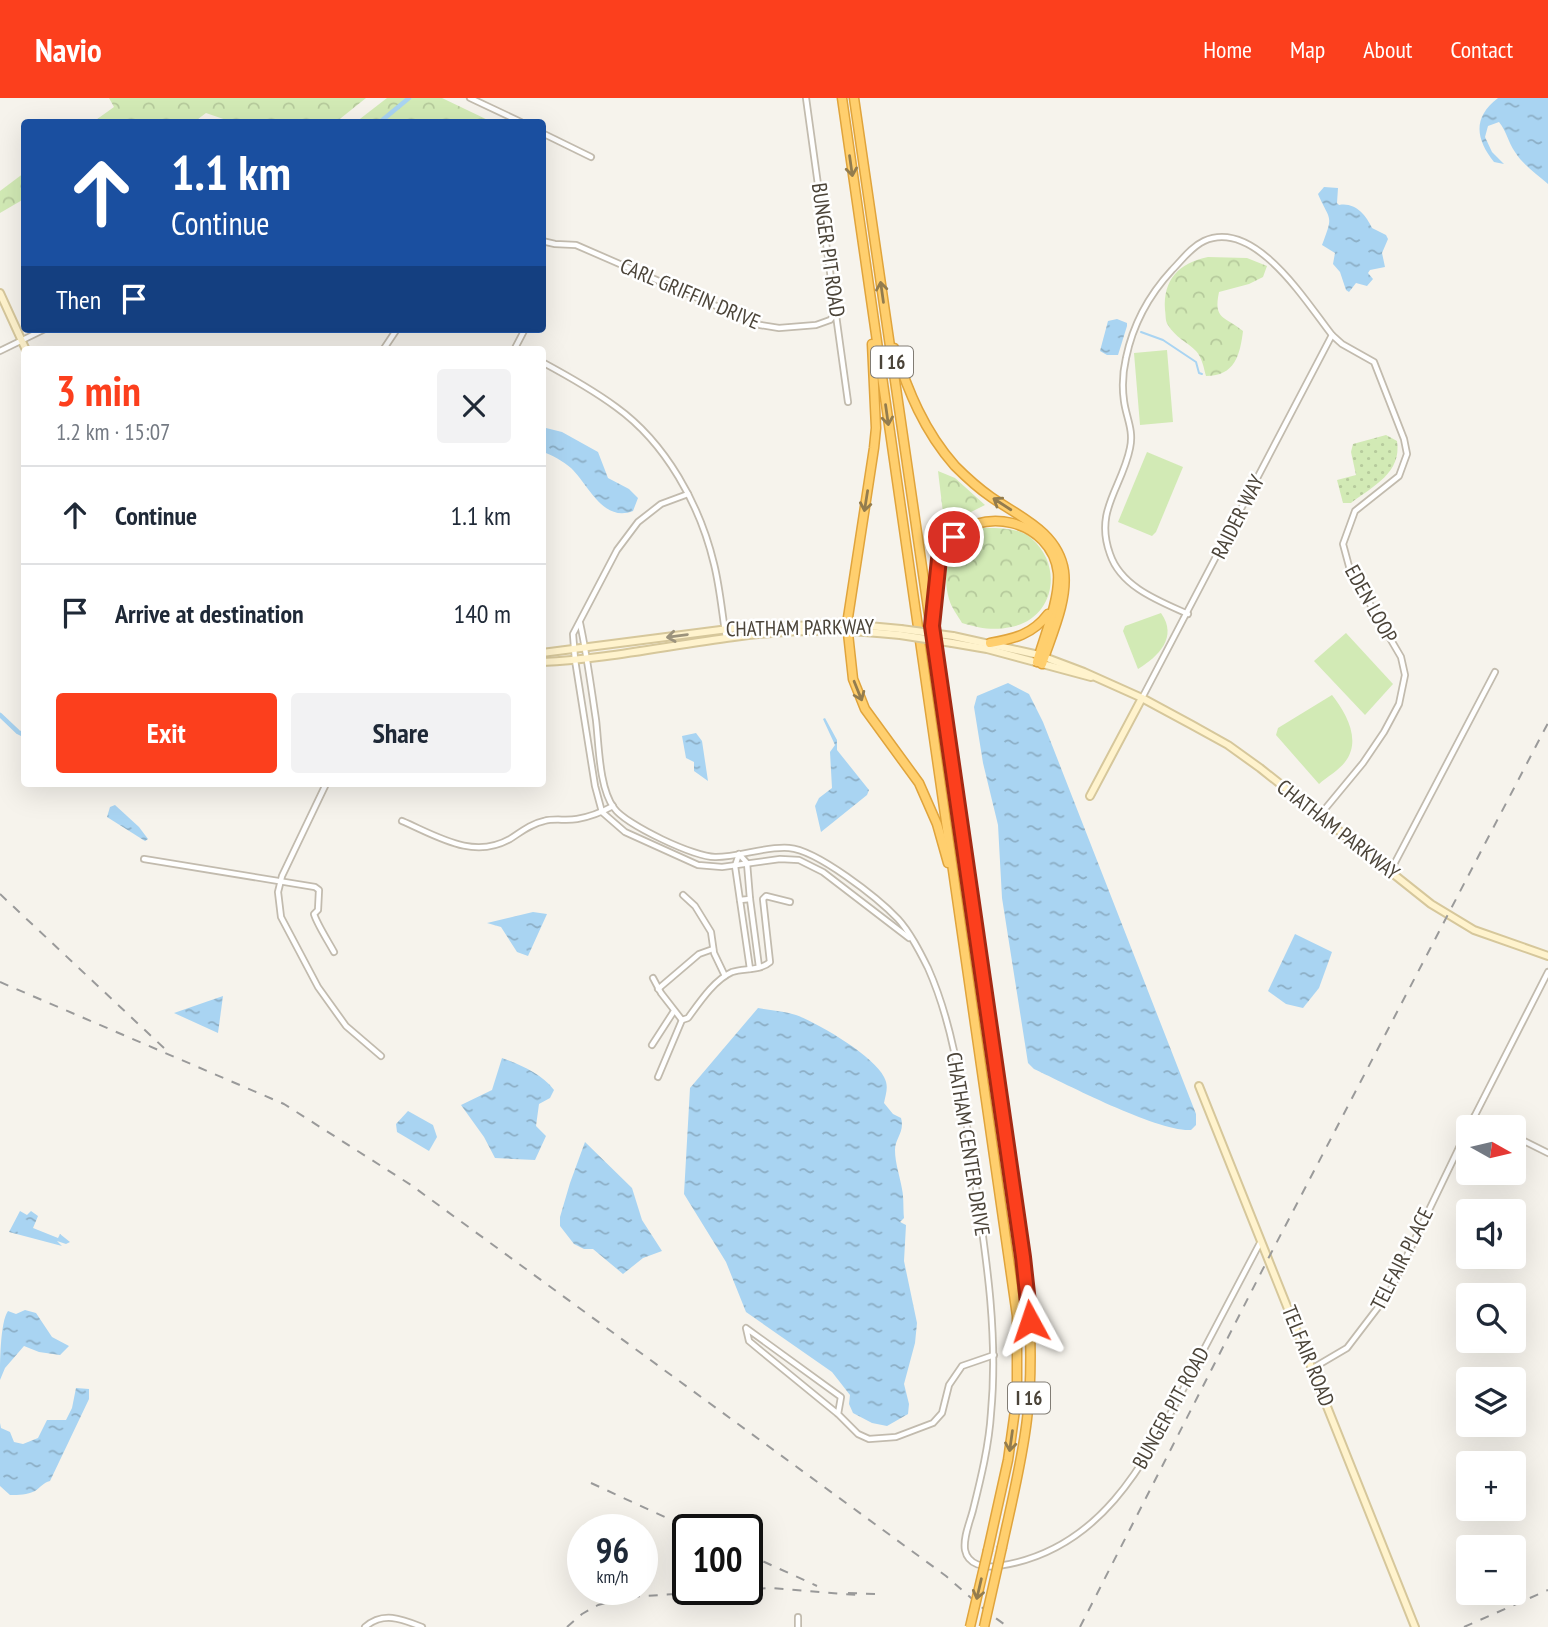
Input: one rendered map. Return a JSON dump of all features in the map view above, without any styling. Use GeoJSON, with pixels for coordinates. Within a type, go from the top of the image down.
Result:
{"type":"FeatureCollection","features":[{"type":"Feature","properties":{"kind":"highway","name":"I 16"},"geometry":{"type":"LineString","coordinates":[[842,98],[1017,1317],[1017,1396],[1009,1460],[970,1627]]}},
{"type":"Feature","properties":{"kind":"highway","name":"I 16"},"geometry":{"type":"LineString","coordinates":[[854,98],[1029,1305],[1031,1360],[1028,1416],[984,1627]]}},
{"type":"Feature","properties":{"kind":"highway"},"geometry":{"type":"LineString","coordinates":[[872,311],[876,428],[846,628],[853,679],[859,697],[909,768],[929,803],[957,900]]}},
{"type":"Feature","properties":{"kind":"highway"},"geometry":{"type":"LineString","coordinates":[[886,320],[910,395],[942,450],[977,487],[1045,534],[1059,555],[1064,571],[1063,593],[1041,660]]}},
{"type":"Feature","properties":{"kind":"highway"},"geometry":{"type":"LineString","coordinates":[[932,626],[939,559],[954,537],[974,524],[987,521],[999,520],[1017,524],[1040,537],[1055,559],[1058,584],[1041,660]]}},
{"type":"Feature","properties":{"kind":"highway"},"geometry":{"type":"LineString","coordinates":[[990,643],[1016,639],[1030,632],[1049,613],[1055,598]]}},
{"type":"Feature","properties":{"kind":"main road"},"geometry":{"type":"LineString","coordinates":[[0,293],[24,346]]}},
{"type":"Feature","properties":{"kind":"main road","name":"CHATHAM PARKWAY"},"geometry":{"type":"LineString","coordinates":[[546,653],[724,629],[789,625],[901,632],[990,643],[1093,677],[1142,698],[1228,745],[1431,904],[1474,930],[1548,956]]}},
{"type":"Feature","properties":{"kind":"main road","name":"CHATHAM PARKWAY"},"geometry":{"type":"LineString","coordinates":[[546,663],[786,631],[846,628]]}},
{"type":"Feature","properties":{"kind":"main road","name":"CHATHAM PARKWAY"},"geometry":{"type":"LineString","coordinates":[[952,639],[1041,660]]}},
{"type":"Feature","properties":{"kind":"main road"},"geometry":{"type":"LineString","coordinates":[[1090,796],[1142,698]]}},
{"type":"Feature","properties":{"kind":"main road","name":"TELFAIR ROAD"},"geometry":{"type":"LineString","coordinates":[[1199,1086],[1415,1627]]}},
{"type":"Feature","properties":{"kind":"street"},"geometry":{"type":"LineString","coordinates":[[470,98],[515,119]]}},
{"type":"Feature","properties":{"kind":"street","name":"BUNGER PIT ROAD"},"geometry":{"type":"LineString","coordinates":[[806,98],[848,402]]}},
{"type":"Feature","properties":{"kind":"street"},"geometry":{"type":"LineString","coordinates":[[546,135],[591,157]]}},
{"type":"Feature","properties":{"kind":"street","name":"EDEN LOOP"},"geometry":{"type":"LineString","coordinates":[[1188,614],[1145,594],[1120,573],[1111,558],[1104,534],[1106,513],[1130,448],[1131,425],[1124,402],[1125,360],[1132,333],[1143,309],[1161,282],[1187,254],[1202,242],[1215,238],[1231,238],[1267,255],[1332,335],[1342,344],[1374,362],[1404,439],[1407,454],[1399,476],[1355,511],[1343,544],[1350,570],[1401,657],[1405,675],[1399,704],[1363,763],[1320,816]]}},
{"type":"Feature","properties":{"kind":"street","name":"CARL GRIFFIN DRIVE"},"geometry":{"type":"LineString","coordinates":[[546,242],[576,244],[769,327],[816,325],[830,320],[837,312]]}},
{"type":"Feature","properties":{"kind":"street"},"geometry":{"type":"LineString","coordinates":[[0,351],[37,333]]}},
{"type":"Feature","properties":{"kind":"street","name":"RAIDER WAY"},"geometry":{"type":"LineString","coordinates":[[1142,698],[1332,335]]}},
{"type":"Feature","properties":{"kind":"street"},"geometry":{"type":"LineString","coordinates":[[546,364],[618,408],[657,447],[688,494],[704,528],[714,562],[726,638]]}},
{"type":"Feature","properties":{"kind":"street"},"geometry":{"type":"LineString","coordinates":[[602,812],[595,786],[573,634],[617,550],[638,522],[661,504],[688,494]]}},
{"type":"Feature","properties":{"kind":"street"},"geometry":{"type":"LineString","coordinates":[[402,821],[464,848],[483,849],[510,839],[531,825],[547,820],[576,819],[602,812],[612,806],[604,784],[586,649],[580,623]]}},
{"type":"Feature","properties":{"kind":"street"},"geometry":{"type":"LineString","coordinates":[[1391,872],[1495,672]]}},
{"type":"Feature","properties":{"kind":"street"},"geometry":{"type":"LineString","coordinates":[[325,787],[281,880],[278,892],[281,917],[324,999],[346,1026],[381,1056]]}},
{"type":"Feature","properties":{"kind":"street","name":"CHATHAM CENTER DRIVE"},"geometry":{"type":"LineString","coordinates":[[612,806],[631,823],[701,855],[718,857],[776,848],[809,852],[886,908],[901,922],[913,940],[928,969],[956,1053],[987,1262],[994,1355],[988,1438],[965,1548],[971,1562],[982,1566],[994,1567],[1011,1563]]}},
{"type":"Feature","properties":{"kind":"street","name":"CHATHAM CENTER DRIVE"},"geometry":{"type":"LineString","coordinates":[[602,812],[625,832],[682,859],[710,867],[790,859],[810,865],[913,940]]}},
{"type":"Feature","properties":{"kind":"street"},"geometry":{"type":"LineString","coordinates":[[750,969],[735,866],[739,854],[747,863],[759,967]]}},
{"type":"Feature","properties":{"kind":"street"},"geometry":{"type":"LineString","coordinates":[[144,859],[281,880],[302,887],[315,887],[319,890],[315,919],[334,953]]}},
{"type":"Feature","properties":{"kind":"street"},"geometry":{"type":"LineString","coordinates":[[683,895],[695,906],[711,932],[713,949],[725,976]]}},
{"type":"Feature","properties":{"kind":"street"},"geometry":{"type":"LineString","coordinates":[[659,1077],[682,1020],[688,1018],[725,976],[736,971],[765,966],[770,962],[762,899],[766,895],[790,902]]}},
{"type":"Feature","properties":{"kind":"street"},"geometry":{"type":"LineString","coordinates":[[740,900],[750,899]]}},
{"type":"Feature","properties":{"kind":"street"},"geometry":{"type":"LineString","coordinates":[[657,989],[699,954],[713,949]]}},
{"type":"Feature","properties":{"kind":"street","name":"TELFAIR PLACE"},"geometry":{"type":"LineString","coordinates":[[1475,1115],[1548,972]]}},
{"type":"Feature","properties":{"kind":"street"},"geometry":{"type":"LineString","coordinates":[[653,978],[657,989],[682,1020]]}},
{"type":"Feature","properties":{"kind":"street"},"geometry":{"type":"LineString","coordinates":[[652,1045],[674,1011]]}},
{"type":"Feature","properties":{"kind":"street"},"geometry":{"type":"LineString","coordinates":[[1526,1142],[1548,1153]]}},
{"type":"Feature","properties":{"kind":"street","name":"TELFAIR PLACE"},"geometry":{"type":"LineString","coordinates":[[1312,1368],[1348,1348],[1389,1293],[1456,1155]]}},
{"type":"Feature","properties":{"kind":"street","name":"BUNGER PIT ROAD"},"geometry":{"type":"LineString","coordinates":[[1011,1563],[1042,1554],[1072,1539],[1088,1527],[1123,1491],[1151,1451],[1261,1241]]}},
{"type":"Feature","properties":{"kind":"street"},"geometry":{"type":"LineString","coordinates":[[838,1414],[841,1397],[746,1328],[749,1341],[838,1414],[858,1434],[869,1438],[896,1437],[933,1423],[942,1413],[949,1385],[962,1366],[994,1355]]}},
{"type":"Feature","properties":{"kind":"street"},"geometry":{"type":"LineString","coordinates":[[365,1627],[377,1619],[391,1617],[422,1627]]}},
{"type":"Feature","properties":{"kind":"street"},"geometry":{"type":"LineString","coordinates":[[798,1617],[798,1627]]}},
{"type":"Feature","properties":{"kind":"green space"},"geometry":{"type":"Polygon","coordinates":[[[109,98],[366,98],[340,119],[223,119],[206,113],[198,119],[97,119],[114,107],[109,98]]]}},
{"type":"Feature","properties":{"kind":"green space"},"geometry":{"type":"Polygon","coordinates":[[[387,98],[442,98],[486,119],[360,119],[387,98]]]}},
{"type":"Feature","properties":{"kind":"green space"},"geometry":{"type":"Polygon","coordinates":[[[21,175],[21,201],[0,213],[0,191],[21,175]]]}},
{"type":"Feature","properties":{"kind":"green space"},"geometry":{"type":"Polygon","coordinates":[[[1208,257],[1247,258],[1267,266],[1263,277],[1249,284],[1219,292],[1219,313],[1243,331],[1242,340],[1238,356],[1230,368],[1216,375],[1206,376],[1198,354],[1174,333],[1167,323],[1165,299],[1170,281],[1181,268],[1208,257]]]}},
{"type":"Feature","properties":{"kind":"green space"},"geometry":{"type":"Polygon","coordinates":[[[1167,350],[1173,422],[1140,425],[1134,353],[1167,350]]]}},
{"type":"Feature","properties":{"kind":"green space"},"geometry":{"type":"Polygon","coordinates":[[[1386,435],[1397,441],[1395,462],[1390,470],[1377,484],[1351,503],[1343,503],[1337,480],[1356,475],[1351,452],[1353,444],[1386,435]]]}},
{"type":"Feature","properties":{"kind":"green space"},"geometry":{"type":"Polygon","coordinates":[[[1147,452],[1183,467],[1152,536],[1118,522],[1147,452]]]}},
{"type":"Feature","properties":{"kind":"green space"},"geometry":{"type":"Polygon","coordinates":[[[938,471],[955,478],[985,505],[953,521],[944,521],[938,471]]]}},
{"type":"Feature","properties":{"kind":"green space"},"geometry":{"type":"Polygon","coordinates":[[[980,528],[1021,532],[1042,550],[1051,577],[1050,590],[1037,614],[1026,622],[998,629],[974,626],[962,623],[951,605],[946,577],[951,557],[962,541],[980,528]]]}},
{"type":"Feature","properties":{"kind":"green space"},"geometry":{"type":"Polygon","coordinates":[[[1161,613],[1168,630],[1167,638],[1159,652],[1138,669],[1123,631],[1125,626],[1161,613]]]}},
{"type":"Feature","properties":{"kind":"green space"},"geometry":{"type":"Polygon","coordinates":[[[1346,633],[1393,684],[1365,715],[1314,661],[1346,633]]]}},
{"type":"Feature","properties":{"kind":"green space"},"geometry":{"type":"Polygon","coordinates":[[[1332,695],[1347,718],[1352,745],[1345,762],[1319,784],[1276,735],[1278,728],[1332,695]]]}},
{"type":"Feature","properties":{"kind":"water"},"geometry":{"type":"Polygon","coordinates":[[[1498,98],[1548,98],[1548,184],[1518,157],[1499,122],[1488,126],[1485,137],[1492,152],[1504,164],[1494,162],[1483,145],[1480,137],[1481,121],[1484,113],[1498,98]]]}},
{"type":"Feature","properties":{"kind":"water"},"geometry":{"type":"Polygon","coordinates":[[[1324,187],[1338,188],[1337,203],[1359,211],[1367,218],[1372,228],[1386,235],[1388,239],[1382,253],[1385,267],[1370,270],[1368,273],[1373,279],[1367,286],[1356,283],[1349,292],[1340,272],[1333,264],[1335,253],[1322,245],[1329,222],[1318,194],[1324,187]]]}},
{"type":"Feature","properties":{"kind":"water"},"geometry":{"type":"Polygon","coordinates":[[[1117,319],[1127,323],[1127,326],[1118,355],[1107,355],[1100,351],[1108,321],[1117,319]]]}},
{"type":"Feature","properties":{"kind":"water"},"geometry":{"type":"Polygon","coordinates":[[[546,428],[562,432],[598,452],[608,478],[629,489],[638,498],[633,511],[613,512],[605,507],[571,468],[546,453],[546,428]]]}},
{"type":"Feature","properties":{"kind":"water"},"geometry":{"type":"Polygon","coordinates":[[[1008,683],[1029,694],[1043,722],[1196,1114],[1196,1125],[1191,1130],[1176,1129],[1136,1116],[1034,1069],[1028,1063],[1002,898],[998,825],[983,763],[974,707],[977,696],[1008,683]]]}},
{"type":"Feature","properties":{"kind":"water"},"geometry":{"type":"Polygon","coordinates":[[[825,718],[837,740],[837,750],[869,790],[867,795],[821,832],[815,806],[819,798],[832,788],[830,752],[835,745],[823,719],[825,718]]]}},
{"type":"Feature","properties":{"kind":"water"},"geometry":{"type":"Polygon","coordinates":[[[696,733],[702,741],[708,781],[694,771],[694,762],[686,758],[682,736],[696,733]]]}},
{"type":"Feature","properties":{"kind":"water"},"geometry":{"type":"Polygon","coordinates":[[[115,805],[148,839],[145,841],[107,817],[110,807],[115,805]]]}},
{"type":"Feature","properties":{"kind":"water"},"geometry":{"type":"Polygon","coordinates":[[[533,912],[547,914],[528,956],[517,952],[501,927],[487,923],[533,912]]]}},
{"type":"Feature","properties":{"kind":"water"},"geometry":{"type":"Polygon","coordinates":[[[1295,934],[1332,952],[1319,988],[1303,1008],[1286,1004],[1268,991],[1295,934]]]}},
{"type":"Feature","properties":{"kind":"water"},"geometry":{"type":"Polygon","coordinates":[[[223,996],[218,1033],[174,1013],[223,996]]]}},
{"type":"Feature","properties":{"kind":"water"},"geometry":{"type":"Polygon","coordinates":[[[758,1008],[787,1012],[806,1019],[858,1050],[886,1080],[884,1103],[893,1114],[901,1118],[902,1127],[895,1150],[903,1196],[904,1218],[900,1222],[906,1225],[904,1261],[917,1323],[915,1343],[904,1384],[909,1404],[908,1414],[887,1426],[872,1423],[853,1413],[849,1404],[850,1395],[832,1372],[746,1312],[726,1262],[684,1194],[690,1088],[758,1008]]]}},
{"type":"Feature","properties":{"kind":"water"},"geometry":{"type":"Polygon","coordinates":[[[502,1058],[537,1075],[554,1090],[550,1098],[539,1104],[536,1126],[546,1136],[535,1160],[495,1158],[461,1105],[492,1090],[502,1058]]]}},
{"type":"Feature","properties":{"kind":"water"},"geometry":{"type":"Polygon","coordinates":[[[408,1111],[433,1125],[437,1137],[429,1151],[397,1132],[396,1124],[408,1111]]]}},
{"type":"Feature","properties":{"kind":"water"},"geometry":{"type":"Polygon","coordinates":[[[585,1142],[632,1188],[642,1220],[662,1251],[643,1258],[623,1274],[593,1249],[584,1249],[574,1244],[560,1226],[570,1183],[585,1142]]]}},
{"type":"Feature","properties":{"kind":"water"},"geometry":{"type":"Polygon","coordinates":[[[20,1211],[27,1215],[31,1211],[38,1216],[33,1228],[58,1238],[60,1234],[70,1242],[66,1244],[57,1241],[62,1246],[9,1232],[20,1211]]]}},
{"type":"Feature","properties":{"kind":"water"},"geometry":{"type":"Polygon","coordinates":[[[25,1310],[36,1313],[52,1337],[69,1346],[60,1355],[39,1352],[24,1346],[5,1368],[0,1380],[5,1316],[8,1311],[16,1314],[25,1310]]]}},
{"type":"Feature","properties":{"kind":"water"},"geometry":{"type":"Polygon","coordinates":[[[76,1388],[89,1389],[89,1399],[50,1481],[35,1491],[10,1495],[0,1486],[0,1423],[1,1428],[10,1432],[14,1442],[23,1444],[38,1438],[47,1420],[66,1420],[72,1408],[76,1388]]]}},
{"type":"Feature","properties":{"kind":"waterway"},"geometry":{"type":"LineString","coordinates":[[384,119],[409,98]]}},
{"type":"Feature","properties":{"kind":"waterway"},"geometry":{"type":"LineString","coordinates":[[1141,332],[1163,340],[1196,362],[1199,373],[1202,374]]}},
{"type":"Feature","properties":{"kind":"waterway"},"geometry":{"type":"LineString","coordinates":[[0,715],[21,734]]}},
{"type":"Feature","properties":{"kind":"railway"},"geometry":{"type":"LineString","coordinates":[[1080,1627],[1268,1259],[1548,723]]}},
{"type":"Feature","properties":{"kind":"railway"},"geometry":{"type":"LineString","coordinates":[[0,894],[165,1049]]}},
{"type":"Feature","properties":{"kind":"railway"},"geometry":{"type":"LineString","coordinates":[[0,982],[284,1104],[411,1185],[946,1576],[1008,1627]]}},
{"type":"Feature","properties":{"kind":"railway"},"geometry":{"type":"LineString","coordinates":[[591,1483],[672,1520]]}},
{"type":"Feature","properties":{"kind":"railway"},"geometry":{"type":"LineString","coordinates":[[763,1561],[817,1586]]}},
{"type":"Feature","properties":{"kind":"railway"},"geometry":{"type":"LineString","coordinates":[[567,1627],[598,1605],[629,1597],[770,1588],[857,1595]]}},
{"type":"Feature","properties":{"kind":"railway"},"geometry":{"type":"LineString","coordinates":[[1464,1627],[1548,1590]]}},
{"type":"Feature","properties":{"kind":"railway"},"geometry":{"type":"LineString","coordinates":[[848,1593],[876,1594]]}},
{"type":"Feature","properties":{"kind":"route"},"geometry":{"type":"LineString","coordinates":[[954,537],[939,559],[932,626],[1030,1321]]}}]}
